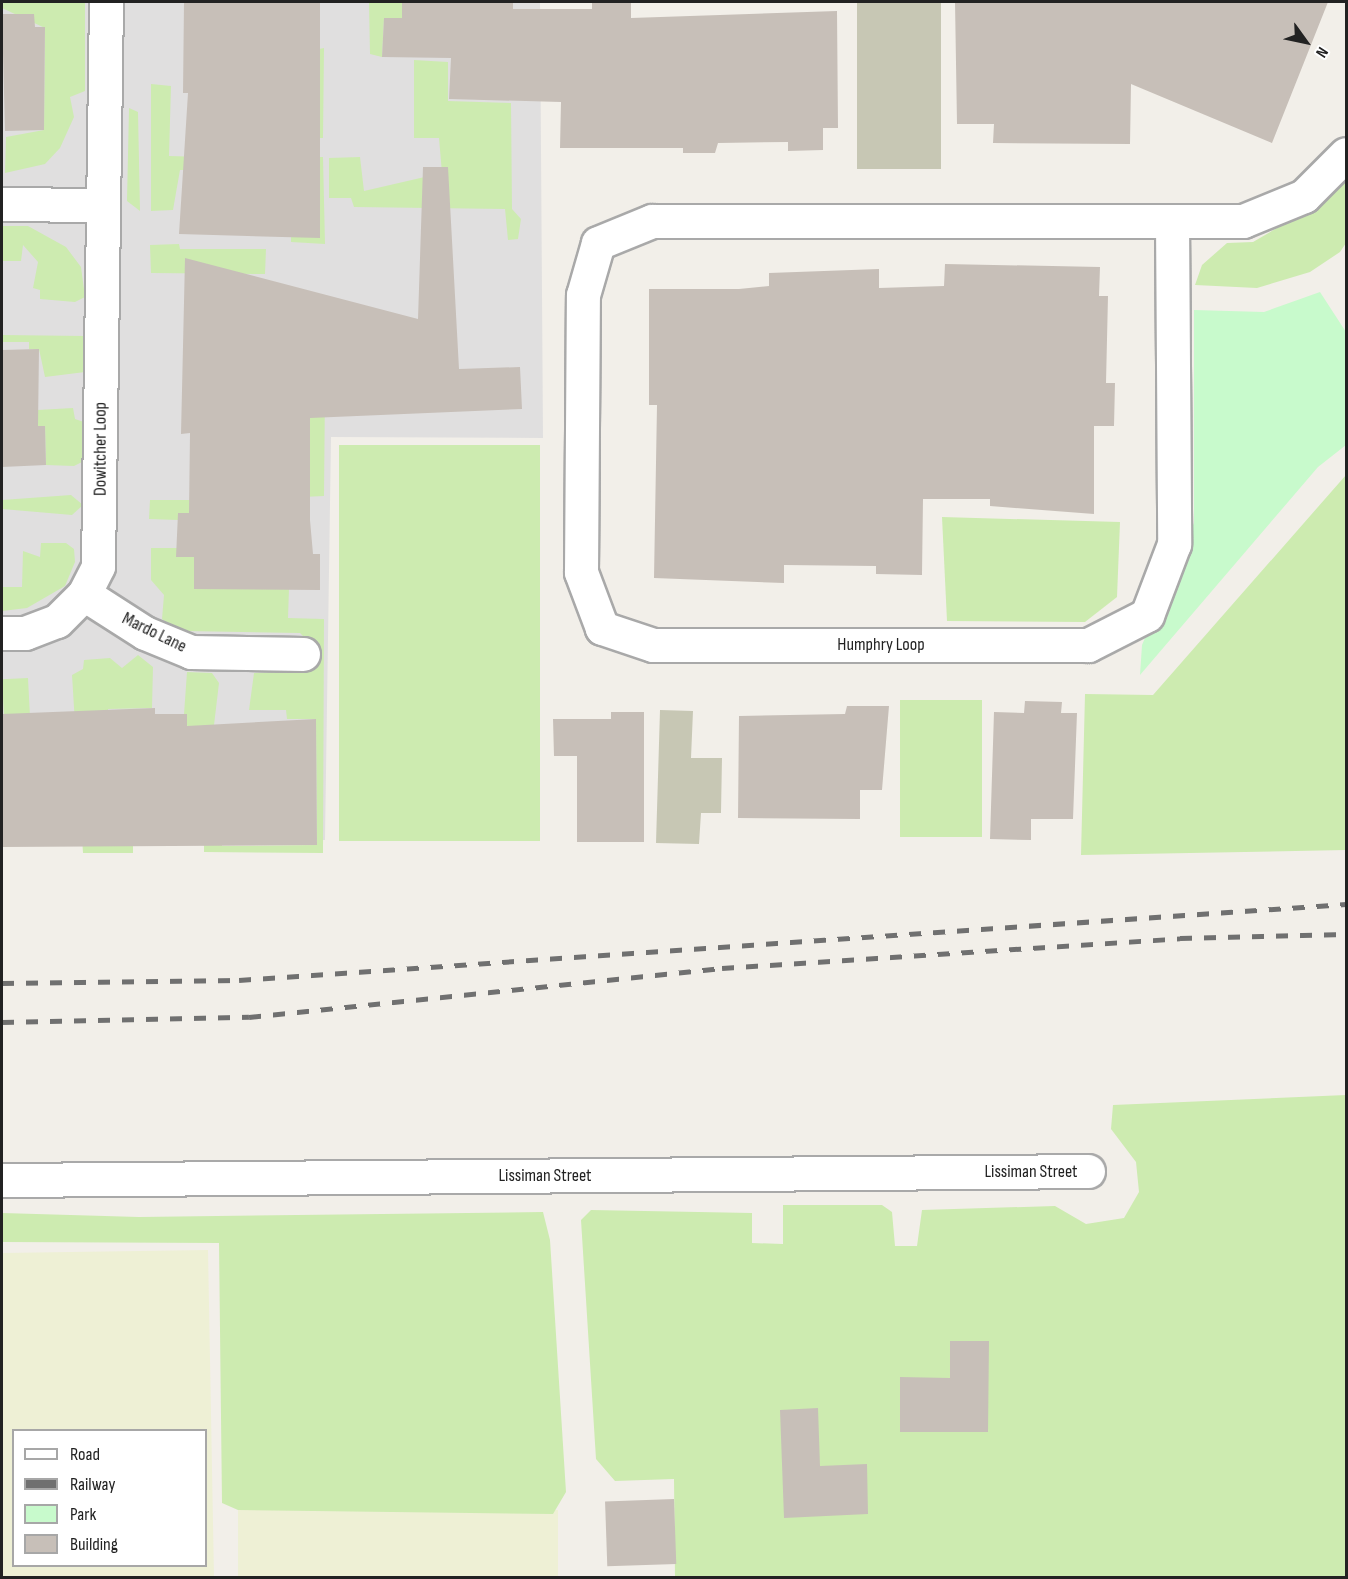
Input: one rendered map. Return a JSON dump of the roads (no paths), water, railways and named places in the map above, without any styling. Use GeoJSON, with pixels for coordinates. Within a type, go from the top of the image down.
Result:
{"type":"FeatureCollection","features":[{"type":"Feature","properties":{"kind":"street","name":"Dowitcher Loop"},"geometry":{"type":"LineString","coordinates":[[2,633],[25,633],[57,621],[84,594],[98,566],[101,529],[101,205],[106,2]]}},
{"type":"Feature","properties":{"kind":"street"},"geometry":{"type":"LineString","coordinates":[[1172,221],[1243,221],[1304,196],[1347,154]]}},
{"type":"Feature","properties":{"kind":"street"},"geometry":{"type":"LineString","coordinates":[[2,204],[101,205]]}},
{"type":"Feature","properties":{"kind":"street","name":"Humphry Loop"},"geometry":{"type":"LineString","coordinates":[[652,221],[1172,221],[1174,544],[1147,615],[1088,645],[653,645],[602,628],[581,572],[583,295],[598,243],[652,221]]}},
{"type":"Feature","properties":{"kind":"street","name":"Mardo Lane"},"geometry":{"type":"LineString","coordinates":[[84,594],[145,633],[191,652],[303,654]]}},
{"type":"Feature","properties":{"kind":"street","name":"Lissiman Street"},"geometry":{"type":"LineString","coordinates":[[2,1180],[1088,1171]]}},
{"type":"Feature","properties":{"kind":"railway"},"geometry":{"type":"LineString","coordinates":[[2,983],[239,980],[1346,904]]}},
{"type":"Feature","properties":{"kind":"railway"},"geometry":{"type":"LineString","coordinates":[[2,1022],[249,1017],[722,968],[1180,938],[1346,934]]}}]}
